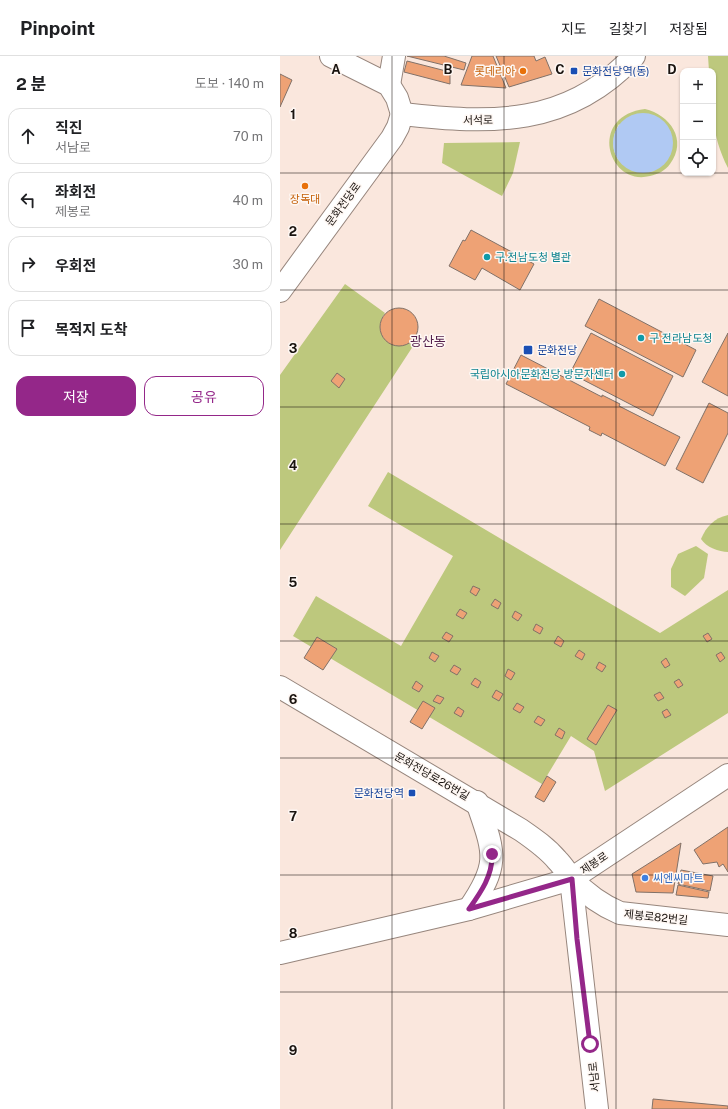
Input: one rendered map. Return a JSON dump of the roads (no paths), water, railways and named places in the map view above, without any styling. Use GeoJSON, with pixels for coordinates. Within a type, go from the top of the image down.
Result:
{"type":"FeatureCollection","features":[{"type":"Feature","properties":{"kind":"street"},"geometry":{"type":"LineString","coordinates":[[331,56],[389,85],[398,98],[402,114]]}},
{"type":"Feature","properties":{"kind":"street"},"geometry":{"type":"LineString","coordinates":[[389,85],[394,56]]}},
{"type":"Feature","properties":{"kind":"street","name":"서석로"},"geometry":{"type":"LineString","coordinates":[[402,114],[461,121],[500,120],[530,116],[553,109],[592,91],[610,79],[634,56]]}},
{"type":"Feature","properties":{"kind":"street","name":"문화전당로"},"geometry":{"type":"LineString","coordinates":[[280,291],[392,138],[398,127],[402,114]]}},
{"type":"Feature","properties":{"kind":"street","name":"문화전당로26번길"},"geometry":{"type":"LineString","coordinates":[[280,687],[477,802],[542,845],[557,859],[572,879]]}},
{"type":"Feature","properties":{"kind":"street","name":"제봉로"},"geometry":{"type":"LineString","coordinates":[[280,952],[469,909],[572,879],[728,775]]}},
{"type":"Feature","properties":{"kind":"street"},"geometry":{"type":"LineString","coordinates":[[469,909],[486,882],[492,856],[488,836],[477,802]]}},
{"type":"Feature","properties":{"kind":"street","name":"제봉로82번길"},"geometry":{"type":"LineString","coordinates":[[572,879],[590,897],[604,907],[620,913],[728,925]]}},
{"type":"Feature","properties":{"kind":"street","name":"서남로"},"geometry":{"type":"LineString","coordinates":[[572,879],[597,1109]]}},
{"type":"Feature","properties":{"kind":"water"},"geometry":{"type":"Polygon","coordinates":[[[643,113],[659,118],[664,122],[668,127],[673,143],[668,159],[664,164],[659,168],[643,173],[627,168],[622,164],[618,159],[613,143],[618,127],[622,122],[627,118],[643,113]]]}},
{"type":"Feature","properties":{"kind":"place","name":"롯데리아"},"geometry":{"type":"Point","coordinates":[523,71]}},
{"type":"Feature","properties":{"kind":"place","name":"문화전당역(동)"},"geometry":{"type":"Point","coordinates":[574,71]}},
{"type":"Feature","properties":{"kind":"place","name":"장독대"},"geometry":{"type":"Point","coordinates":[305,186]}},
{"type":"Feature","properties":{"kind":"place","name":"구.전남도청 별관"},"geometry":{"type":"Point","coordinates":[487,257]}},
{"type":"Feature","properties":{"kind":"place","name":"구 전라남도청"},"geometry":{"type":"Point","coordinates":[641,338]}},
{"type":"Feature","properties":{"kind":"place","name":"문화전당"},"geometry":{"type":"Point","coordinates":[528,350]}},
{"type":"Feature","properties":{"kind":"place","name":"국립아시아문화전당 방문자센터"},"geometry":{"type":"Point","coordinates":[622,374]}},
{"type":"Feature","properties":{"kind":"place","name":"문화전당역"},"geometry":{"type":"Point","coordinates":[412,793]}},
{"type":"Feature","properties":{"kind":"place","name":"씨엔씨마트"},"geometry":{"type":"Point","coordinates":[645,878]}},
{"type":"Feature","properties":{"kind":"district","name":"광산동"},"geometry":{"type":"Point","coordinates":[428,341]}}]}
